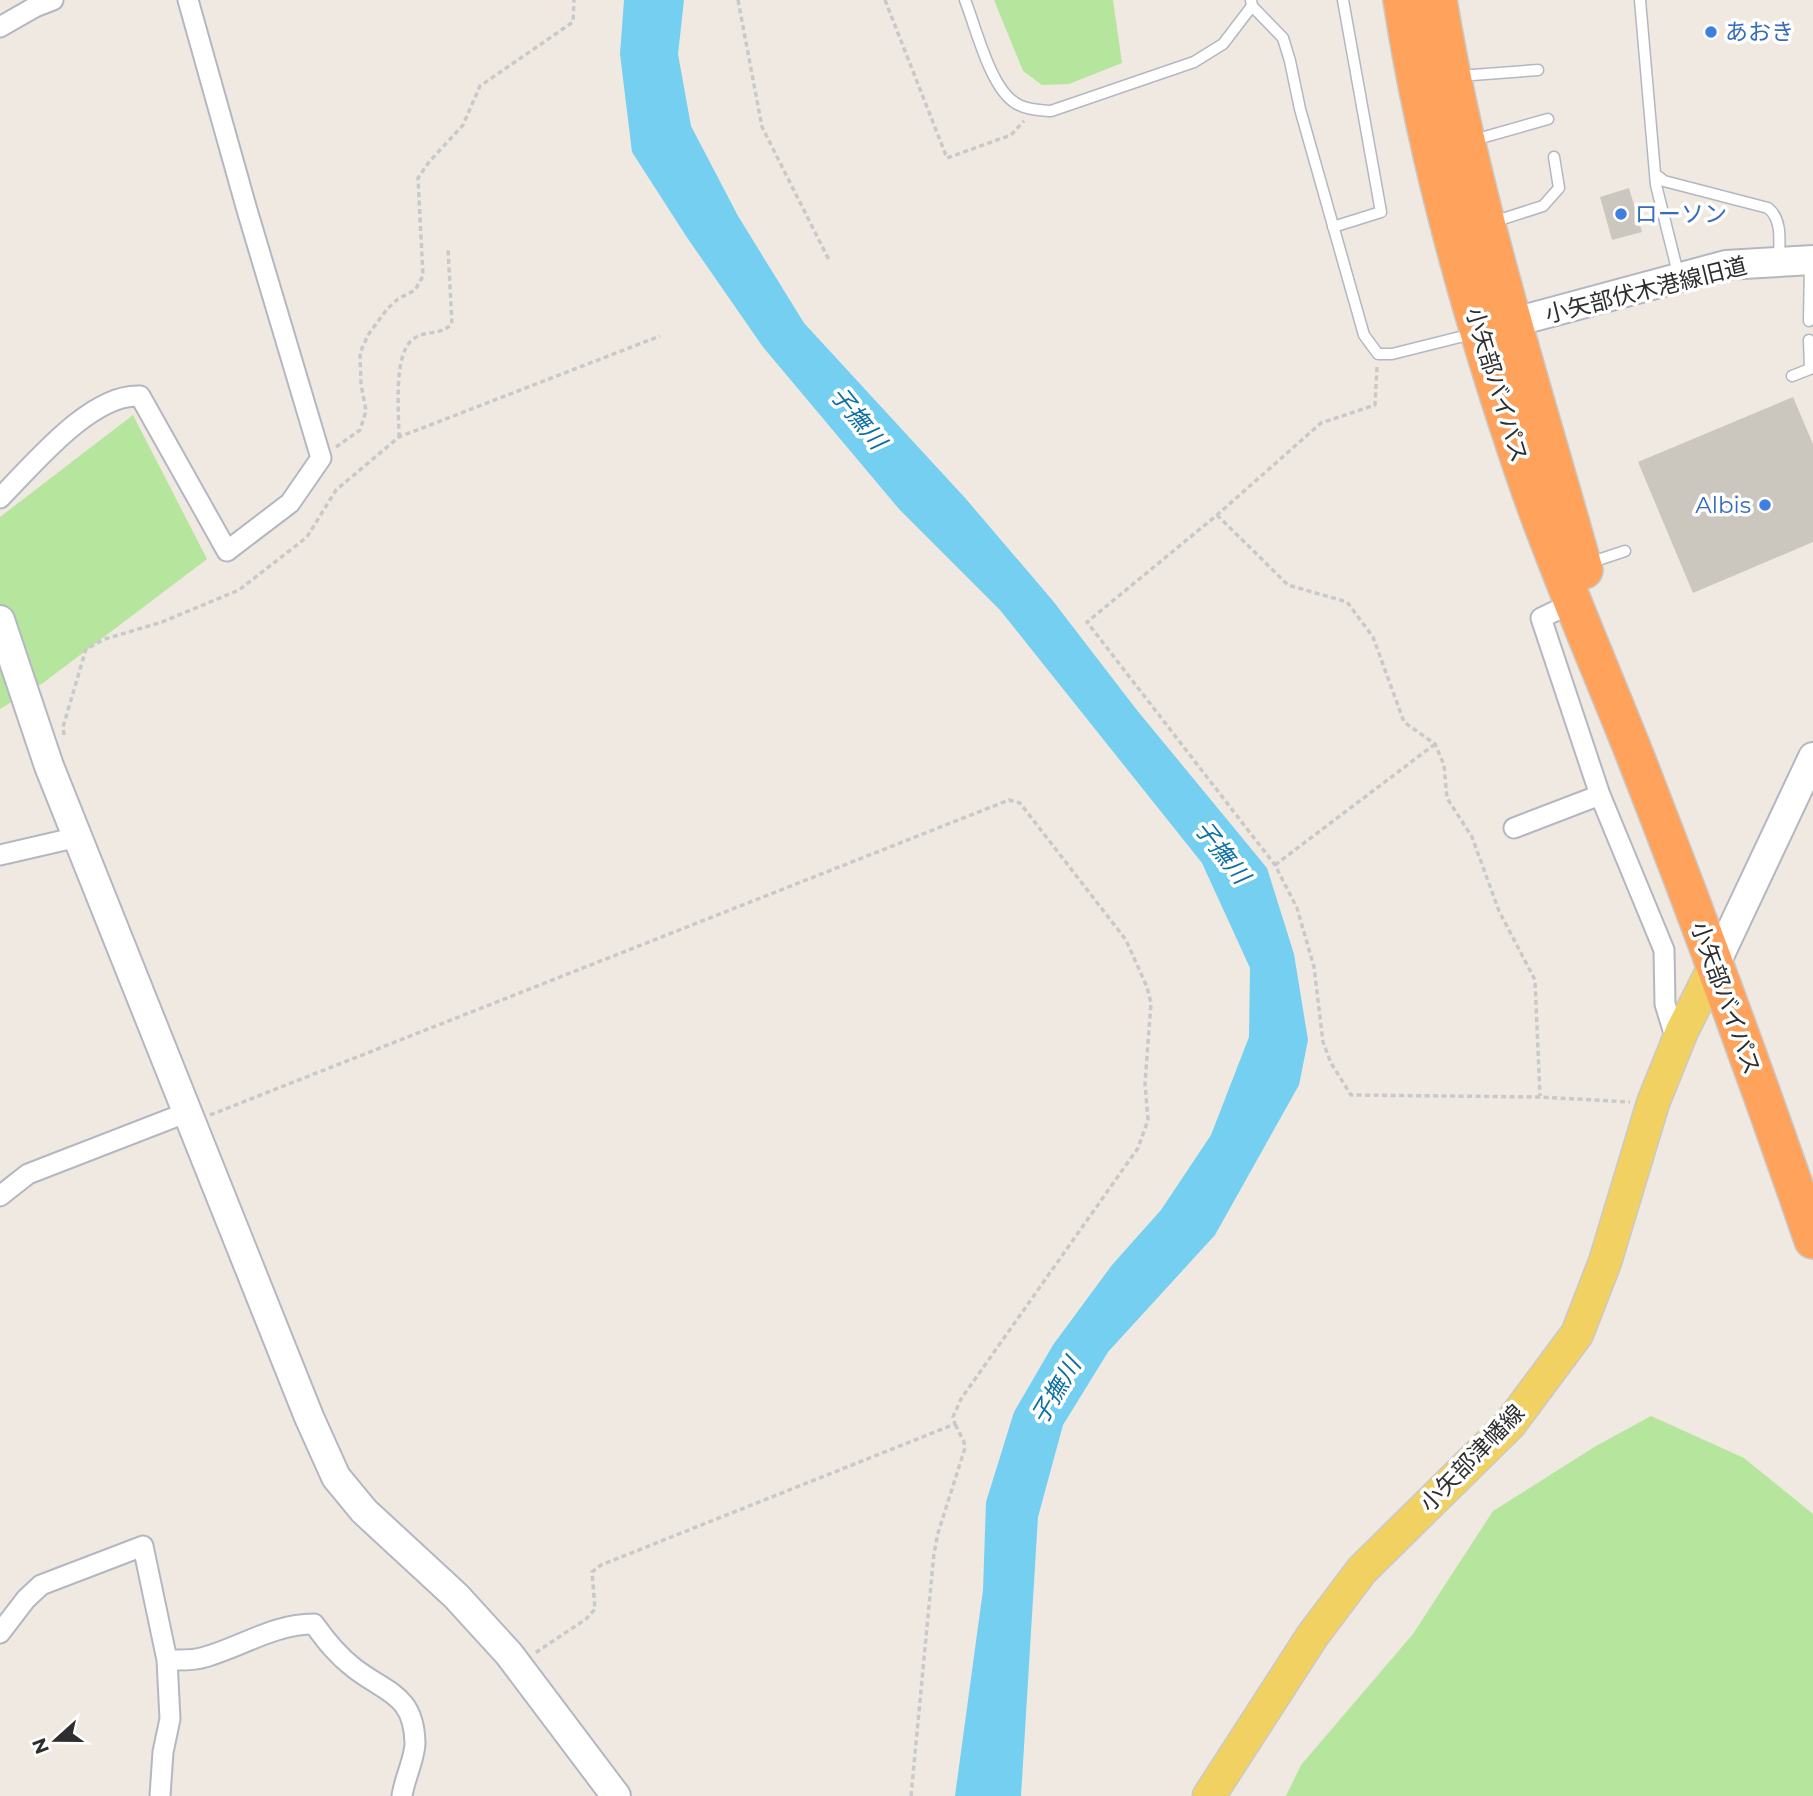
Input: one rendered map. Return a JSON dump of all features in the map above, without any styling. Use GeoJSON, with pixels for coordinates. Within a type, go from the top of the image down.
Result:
{"type":"FeatureCollection","features":[{"type":"Feature","properties":{"kind":"highway","name":"小矢部バイパス"},"geometry":{"type":"LineString","coordinates":[[1402,0],[1452,232],[1497,327],[1582,565],[1635,757]]}},
{"type":"Feature","properties":{"kind":"highway","name":"小矢部バイパス"},"geometry":{"type":"LineString","coordinates":[[1438,0],[1451,78],[1486,224],[1497,327],[1530,491],[1635,757],[1780,1144],[1813,1240]]}},
{"type":"Feature","properties":{"kind":"main road","name":"小矢部津幡線"},"geometry":{"type":"LineString","coordinates":[[1209,1796],[1313,1635],[1362,1570],[1510,1424],[1577,1334],[1605,1262],[1653,1103],[1677,1044],[1714,967]]}},
{"type":"Feature","properties":{"kind":"street"},"geometry":{"type":"LineString","coordinates":[[0,27],[53,0]]}},
{"type":"Feature","properties":{"kind":"street"},"geometry":{"type":"LineString","coordinates":[[0,498],[90,411],[129,395],[140,396],[227,551],[290,503],[321,458],[188,0]]}},
{"type":"Feature","properties":{"kind":"street","name":"小矢部伏木港線旧道"},"geometry":{"type":"LineString","coordinates":[[1497,327],[1726,265],[1811,260]]}},
{"type":"Feature","properties":{"kind":"street"},"geometry":{"type":"LineString","coordinates":[[1574,602],[1541,618],[1600,795],[1664,950],[1665,1004],[1677,1044]]}},
{"type":"Feature","properties":{"kind":"street"},"geometry":{"type":"LineString","coordinates":[[0,620],[49,766],[309,1417],[336,1477],[364,1511],[456,1597],[518,1665],[616,1796]]}},
{"type":"Feature","properties":{"kind":"street"},"geometry":{"type":"LineString","coordinates":[[1714,967],[1813,757]]}},
{"type":"Feature","properties":{"kind":"street"},"geometry":{"type":"LineString","coordinates":[[1514,828],[1600,795]]}},
{"type":"Feature","properties":{"kind":"street"},"geometry":{"type":"LineString","coordinates":[[0,855],[78,837]]}},
{"type":"Feature","properties":{"kind":"street"},"geometry":{"type":"LineString","coordinates":[[0,1196],[28,1174],[190,1117]]}},
{"type":"Feature","properties":{"kind":"street"},"geometry":{"type":"LineString","coordinates":[[0,1633],[26,1599],[41,1585],[143,1546],[167,1660],[170,1719],[163,1752],[160,1796]]}},
{"type":"Feature","properties":{"kind":"street"},"geometry":{"type":"LineString","coordinates":[[167,1660],[202,1658],[275,1630],[296,1624],[314,1624],[330,1647],[355,1669],[400,1698],[410,1714],[416,1745],[402,1796]]}},
{"type":"Feature","properties":{"kind":"lane"},"geometry":{"type":"LineString","coordinates":[[965,0],[994,77],[1004,94],[1028,109],[1051,111],[1194,62],[1223,44],[1251,3],[1283,38],[1364,335],[1378,354],[1392,354],[1497,327]]}},
{"type":"Feature","properties":{"kind":"lane"},"geometry":{"type":"LineString","coordinates":[[1334,227],[1381,212],[1343,0]]}},
{"type":"Feature","properties":{"kind":"lane"},"geometry":{"type":"LineString","coordinates":[[1640,0],[1655,174],[1679,277]]}},
{"type":"Feature","properties":{"kind":"lane"},"geometry":{"type":"LineString","coordinates":[[1451,78],[1538,69]]}},
{"type":"Feature","properties":{"kind":"lane"},"geometry":{"type":"LineString","coordinates":[[1467,142],[1548,119]]}},
{"type":"Feature","properties":{"kind":"lane"},"geometry":{"type":"LineString","coordinates":[[1486,224],[1543,206],[1559,188],[1554,157]]}},
{"type":"Feature","properties":{"kind":"lane"},"geometry":{"type":"LineString","coordinates":[[1655,174],[1664,181],[1768,208],[1775,213],[1779,225],[1779,261]]}},
{"type":"Feature","properties":{"kind":"lane"},"geometry":{"type":"LineString","coordinates":[[1809,321],[1811,260]]}},
{"type":"Feature","properties":{"kind":"lane"},"geometry":{"type":"LineString","coordinates":[[1791,376],[1812,369],[1809,340]]}},
{"type":"Feature","properties":{"kind":"lane"},"geometry":{"type":"LineString","coordinates":[[1582,565],[1625,551]]}},
{"type":"Feature","properties":{"kind":"path"},"geometry":{"type":"LineString","coordinates":[[321,458],[360,430],[366,411],[361,384],[360,353],[368,335],[387,309],[415,290],[423,276],[418,178],[463,125],[480,86],[573,22],[574,0]]}},
{"type":"Feature","properties":{"kind":"path"},"geometry":{"type":"LineString","coordinates":[[738,0],[762,127],[829,260]]}},
{"type":"Feature","properties":{"kind":"path"},"geometry":{"type":"LineString","coordinates":[[885,0],[947,158],[1011,135],[1020,127],[1028,109]]}},
{"type":"Feature","properties":{"kind":"path"},"geometry":{"type":"LineString","coordinates":[[399,437],[398,385],[405,348],[413,339],[444,331],[452,324],[448,249]]}},
{"type":"Feature","properties":{"kind":"path"},"geometry":{"type":"LineString","coordinates":[[64,739],[64,727],[86,649],[106,639],[162,622],[239,590],[307,537],[336,490],[399,437],[660,336]]}},
{"type":"Feature","properties":{"kind":"path"},"geometry":{"type":"LineString","coordinates":[[1378,354],[1375,405],[1321,423],[1217,515],[1087,622],[1275,865],[1297,908],[1314,967],[1323,1042],[1331,1063],[1351,1095],[1540,1097],[1653,1103]]}},
{"type":"Feature","properties":{"kind":"path"},"geometry":{"type":"LineString","coordinates":[[1217,515],[1288,585],[1347,601],[1373,638],[1404,722],[1435,744],[1444,765],[1447,798],[1472,837],[1499,911],[1535,980],[1540,1097]]}},
{"type":"Feature","properties":{"kind":"path"},"geometry":{"type":"LineString","coordinates":[[1275,865],[1435,744]]}},
{"type":"Feature","properties":{"kind":"path"},"geometry":{"type":"LineString","coordinates":[[190,1117],[1009,800],[1020,803],[1106,912],[1126,940],[1139,969],[1151,1003],[1145,1083],[1148,1120],[1138,1148],[961,1399],[953,1417],[965,1448],[934,1553],[911,1796]]}},
{"type":"Feature","properties":{"kind":"path"},"geometry":{"type":"LineString","coordinates":[[518,1665],[586,1619],[595,1609],[592,1573],[601,1564],[955,1424]]}},
{"type":"Feature","properties":{"kind":"green space"},"geometry":{"type":"Polygon","coordinates":[[[994,0],[1113,0],[1122,63],[1069,84],[1042,85],[1023,71],[994,0]]]}},
{"type":"Feature","properties":{"kind":"green space"},"geometry":{"type":"Polygon","coordinates":[[[133,415],[207,559],[43,683],[0,709],[0,517],[133,415]]]}},
{"type":"Feature","properties":{"kind":"green space"},"geometry":{"type":"Polygon","coordinates":[[[1651,1416],[1744,1458],[1813,1514],[1813,1796],[1286,1796],[1301,1765],[1413,1634],[1493,1511],[1596,1446],[1651,1416]]]}},
{"type":"Feature","properties":{"kind":"water","name":"子撫川"},"geometry":{"type":"Polygon","coordinates":[[[624,0],[684,0],[678,54],[691,126],[738,216],[804,323],[966,499],[1053,601],[1136,709],[1267,868],[1294,954],[1308,1040],[1299,1085],[1215,1235],[1108,1352],[1063,1425],[1038,1517],[1021,1796],[955,1796],[983,1590],[986,1502],[1014,1412],[1053,1345],[1112,1265],[1161,1210],[1211,1135],[1249,1037],[1250,968],[1202,863],[1000,610],[899,509],[763,347],[686,236],[632,152],[620,54],[624,0]]]}},
{"type":"Feature","properties":{"kind":"building","name":"ローソン"},"geometry":{"type":"Polygon","coordinates":[[[1629,188],[1642,232],[1612,240],[1600,197],[1629,188]]]}},
{"type":"Feature","properties":{"kind":"building"},"geometry":{"type":"Polygon","coordinates":[[[1793,397],[1813,444],[1813,542],[1693,593],[1638,462],[1793,397]]]}},
{"type":"Feature","properties":{"kind":"place","name":"あおき"},"geometry":{"type":"Point","coordinates":[1711,32]}},
{"type":"Feature","properties":{"kind":"place","name":"ローソン"},"geometry":{"type":"Point","coordinates":[1621,214]}},
{"type":"Feature","properties":{"kind":"place","name":"Albis"},"geometry":{"type":"Point","coordinates":[1765,505]}}]}
